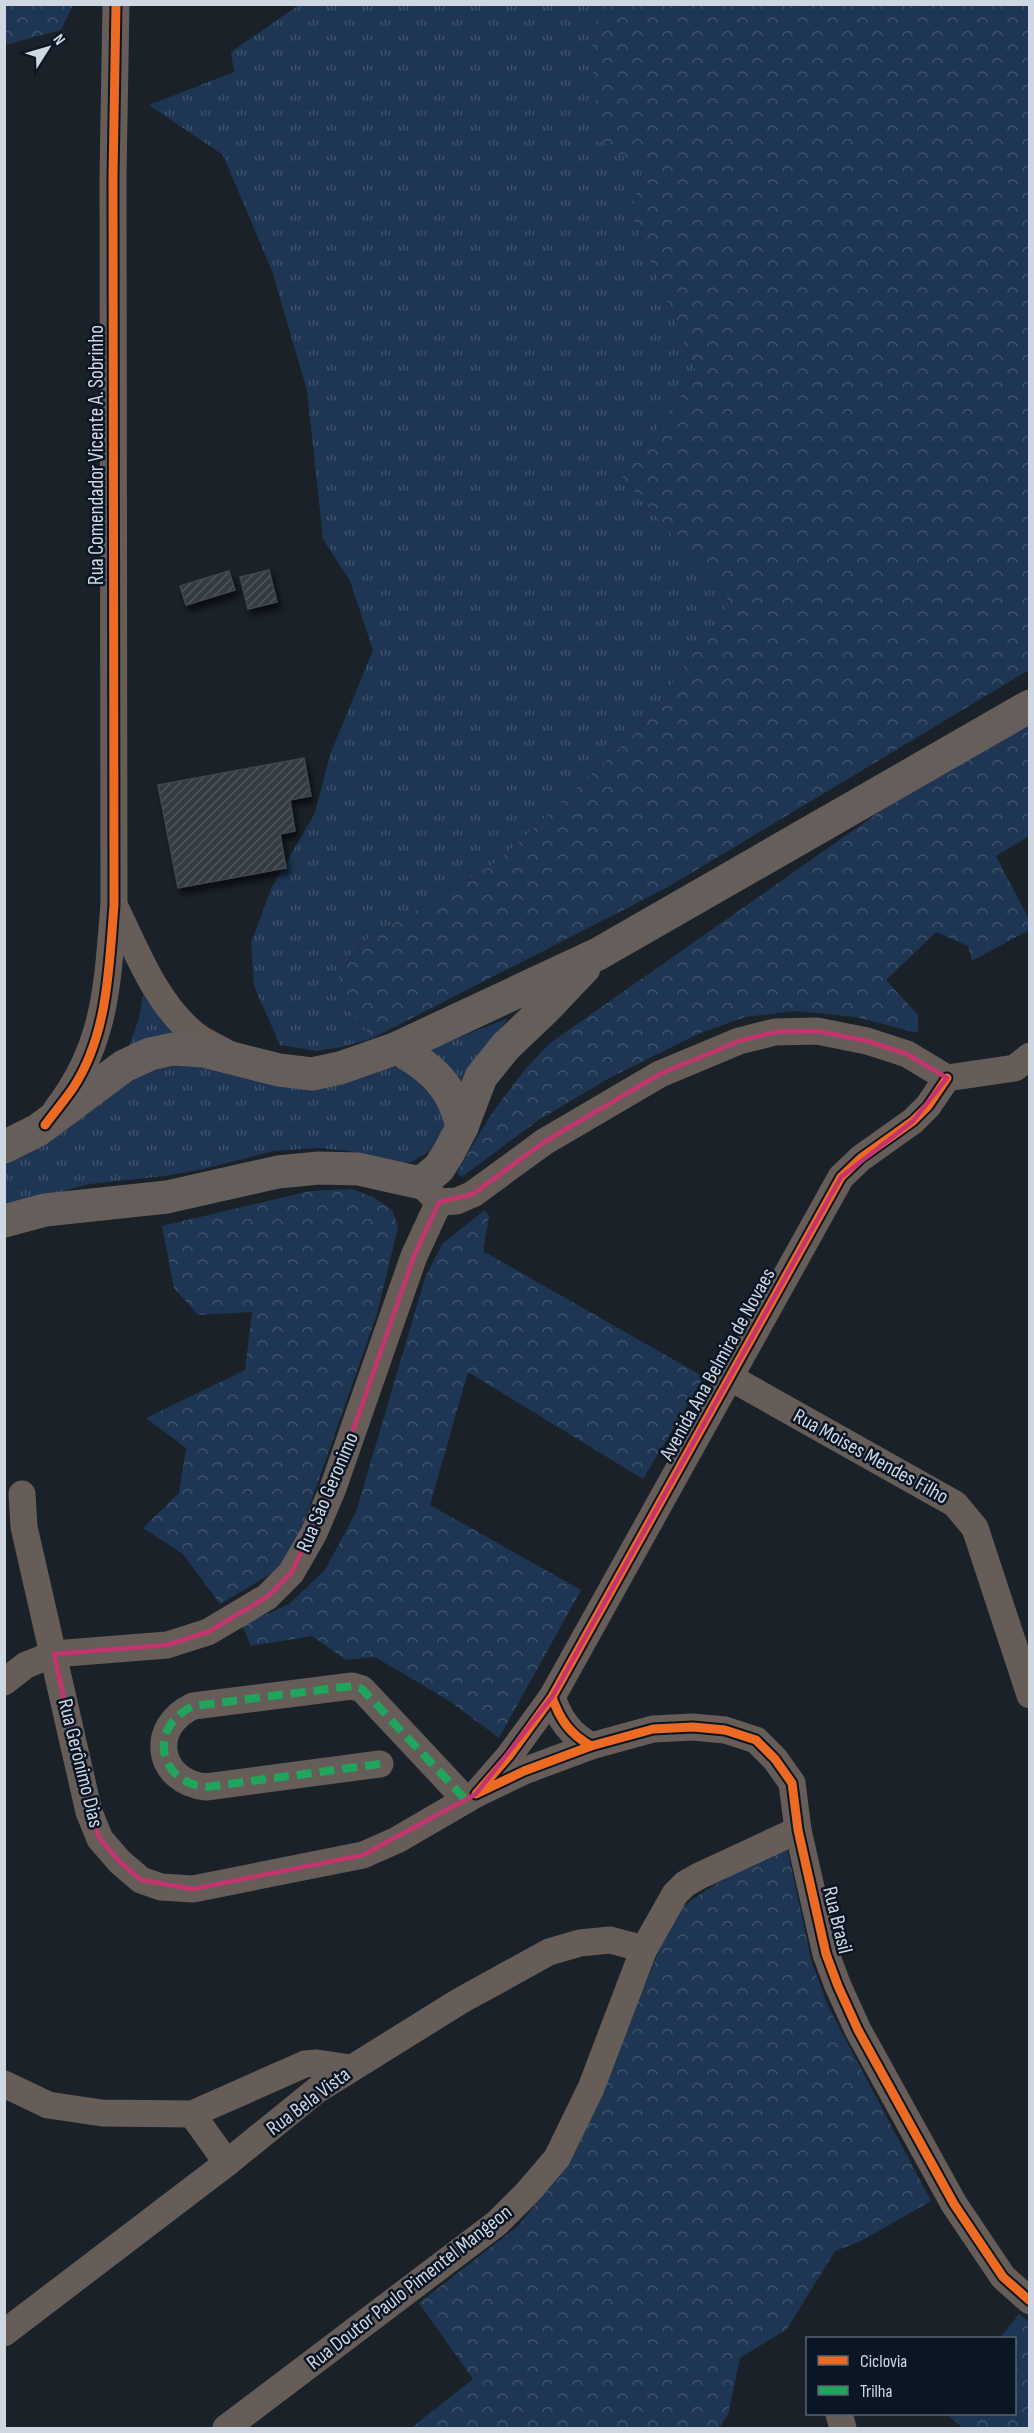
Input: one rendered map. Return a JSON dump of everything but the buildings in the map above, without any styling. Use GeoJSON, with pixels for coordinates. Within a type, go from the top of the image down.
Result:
{"type":"FeatureCollection","features":[{"type":"Feature","properties":{"kind":"main road"},"geometry":{"type":"LineString","coordinates":[[4,1146],[13,1144],[45,1125],[124,1066],[150,1054],[173,1049],[204,1051],[279,1070],[312,1074],[340,1068],[397,1048],[597,954],[1029,706]]}},
{"type":"Feature","properties":{"kind":"main road"},"geometry":{"type":"LineString","coordinates":[[4,1221],[45,1210],[167,1197],[278,1172],[319,1168],[358,1169],[430,1192],[439,1168],[462,1127],[481,1077],[506,1046],[597,954]]}},
{"type":"Feature","properties":{"kind":"main road"},"geometry":{"type":"LineString","coordinates":[[397,1048],[425,1064],[442,1083],[457,1106],[462,1127]]}},
{"type":"Feature","properties":{"kind":"street","name":"Rua Comendador Vicente A. Sobrinho"},"geometry":{"type":"LineString","coordinates":[[45,1125],[73,1088],[88,1060],[99,1027],[107,989],[114,905],[113,176],[116,4]]}},
{"type":"Feature","properties":{"kind":"street"},"geometry":{"type":"LineString","coordinates":[[114,905],[153,984],[175,1016],[194,1034],[237,1059]]}},
{"type":"Feature","properties":{"kind":"street"},"geometry":{"type":"LineString","coordinates":[[430,1192],[457,1201],[473,1194],[544,1142],[660,1074],[739,1041],[775,1032],[817,1031],[867,1041],[907,1054],[947,1078],[1025,1068]]}},
{"type":"Feature","properties":{"kind":"street","name":"Avenida Ana Belmira de Novaes"},"geometry":{"type":"LineString","coordinates":[[471,1797],[509,1756],[552,1697],[841,1178],[861,1158],[913,1121],[928,1106],[947,1078]]}},
{"type":"Feature","properties":{"kind":"street","name":"Rua São Geronimo"},"geometry":{"type":"LineString","coordinates":[[4,1682],[26,1665],[54,1654],[167,1645],[208,1632],[267,1597],[291,1573],[314,1533],[333,1488],[414,1256],[430,1192]]}},
{"type":"Feature","properties":{"kind":"street","name":"Rua Moises Mendes Filho"},"geometry":{"type":"LineString","coordinates":[[731,1378],[956,1504],[975,1528],[1029,1695]]}},
{"type":"Feature","properties":{"kind":"street","name":"Rua Gerônimo Dias"},"geometry":{"type":"LineString","coordinates":[[22,1494],[24,1527],[89,1812],[100,1839],[120,1862],[141,1880],[161,1887],[193,1889],[363,1855],[397,1840],[471,1797]]}},
{"type":"Feature","properties":{"kind":"street"},"geometry":{"type":"LineString","coordinates":[[380,1764],[207,1787],[193,1786],[181,1780],[172,1771],[165,1759],[163,1746],[172,1721],[181,1712],[193,1706],[352,1686],[362,1689],[471,1797]]}},
{"type":"Feature","properties":{"kind":"street"},"geometry":{"type":"LineString","coordinates":[[552,1697],[565,1726],[575,1737],[591,1746]]}},
{"type":"Feature","properties":{"kind":"street","name":"Rua Brasil"},"geometry":{"type":"LineString","coordinates":[[471,1797],[524,1772],[591,1746],[653,1729],[693,1727],[725,1730],[756,1740],[775,1759],[792,1783],[798,1830],[826,1954],[837,1986],[858,2030],[954,2204],[1003,2277],[1029,2301]]}},
{"type":"Feature","properties":{"kind":"street","name":"Rua Doutor Paulo Pimentel Mangeon"},"geometry":{"type":"LineString","coordinates":[[226,2428],[497,2223],[527,2193],[557,2158],[586,2098],[644,1949],[675,1894],[685,1884],[798,1830]]}},
{"type":"Feature","properties":{"kind":"street","name":"Rua Bela Vista"},"geometry":{"type":"LineString","coordinates":[[4,2333],[227,2163],[317,2090],[460,2001],[549,1952],[580,1943],[610,1940],[644,1949]]}},
{"type":"Feature","properties":{"kind":"street"},"geometry":{"type":"LineString","coordinates":[[4,2084],[48,2105],[102,2113],[192,2114],[305,2064],[317,2063],[351,2068]]}},
{"type":"Feature","properties":{"kind":"street"},"geometry":{"type":"LineString","coordinates":[[192,2114],[227,2163]]}},
{"type":"Feature","properties":{"kind":"highlighted area"},"geometry":{"type":"Polygon","coordinates":[[[817,1031],[867,1041],[907,1054],[947,1078],[913,1121],[841,1177],[552,1697],[476,1794],[363,1855],[193,1889],[141,1880],[120,1862],[100,1839],[89,1812],[54,1654],[167,1645],[208,1632],[267,1597],[291,1573],[333,1488],[414,1256],[439,1202],[473,1194],[544,1142],[660,1074],[739,1041],[775,1032],[817,1031]]]}},
{"type":"Feature","properties":{"kind":"green space"},"geometry":{"type":"Polygon","coordinates":[[[4,5],[73,5],[61,30],[5,45],[4,5]]]}},
{"type":"Feature","properties":{"kind":"green space"},"geometry":{"type":"Polygon","coordinates":[[[299,5],[603,5],[591,50],[643,169],[631,213],[697,374],[622,477],[730,602],[639,730],[498,861],[358,945],[331,990],[373,1038],[317,1051],[280,1045],[254,986],[251,942],[272,887],[315,813],[330,755],[373,650],[350,581],[323,539],[307,390],[272,271],[223,155],[149,105],[234,72],[231,52],[299,5]]]}},
{"type":"Feature","properties":{"kind":"green space"},"geometry":{"type":"Polygon","coordinates":[[[603,5],[1029,5],[1029,670],[668,887],[373,1038],[331,990],[358,945],[498,861],[639,730],[730,602],[622,477],[697,374],[631,213],[643,169],[599,140],[591,50],[603,5]]]}},
{"type":"Feature","properties":{"kind":"green space"},"geometry":{"type":"Polygon","coordinates":[[[1029,707],[1029,836],[996,856],[1029,919],[1029,930],[972,961],[968,946],[936,932],[886,980],[918,1015],[918,1033],[856,1017],[796,1011],[745,1017],[698,1034],[611,1077],[537,1121],[462,1177],[457,1173],[499,1104],[550,1043],[1029,707]]]}},
{"type":"Feature","properties":{"kind":"green space"},"geometry":{"type":"Polygon","coordinates":[[[143,994],[162,1021],[181,1038],[128,1050],[139,1018],[143,994]]]}},
{"type":"Feature","properties":{"kind":"green space"},"geometry":{"type":"Polygon","coordinates":[[[508,1018],[494,1038],[465,1101],[421,1053],[508,1018]]]}},
{"type":"Feature","properties":{"kind":"green space"},"geometry":{"type":"Polygon","coordinates":[[[163,1063],[401,1067],[421,1074],[445,1121],[440,1139],[427,1153],[411,1162],[395,1164],[349,1151],[319,1148],[274,1151],[204,1169],[165,1176],[89,1184],[5,1207],[4,1156],[124,1078],[163,1063]]]}},
{"type":"Feature","properties":{"kind":"green space"},"geometry":{"type":"Polygon","coordinates":[[[352,1189],[373,1197],[392,1210],[398,1227],[377,1314],[294,1550],[279,1569],[220,1604],[183,1554],[143,1528],[179,1493],[186,1448],[146,1418],[245,1370],[252,1312],[198,1315],[174,1288],[162,1226],[310,1191],[352,1189]]]}},
{"type":"Feature","properties":{"kind":"green space"},"geometry":{"type":"Polygon","coordinates":[[[485,1210],[489,1217],[483,1251],[704,1377],[643,1479],[468,1372],[430,1505],[581,1590],[499,1738],[451,1702],[375,1657],[346,1660],[312,1636],[251,1646],[242,1625],[289,1604],[325,1570],[356,1512],[425,1278],[442,1244],[485,1210]]]}},
{"type":"Feature","properties":{"kind":"green space"},"geometry":{"type":"Polygon","coordinates":[[[787,1848],[812,1963],[828,2006],[931,2201],[861,2241],[835,2251],[787,2329],[740,2358],[728,2415],[719,2428],[411,2428],[473,2379],[419,2303],[518,2226],[562,2171],[593,2114],[673,1916],[713,1886],[787,1848]]]}},
{"type":"Feature","properties":{"kind":"green space"},"geometry":{"type":"Polygon","coordinates":[[[1019,2314],[1029,2322],[1029,2428],[963,2428],[947,2415],[1016,2415],[1016,2337],[1001,2337],[1019,2314]]]}},
{"type":"Feature","properties":{"kind":"marked path"},"geometry":{"type":"LineString","coordinates":[[380,1764],[206,1787],[190,1783],[177,1775],[168,1765],[164,1752],[164,1740],[169,1727],[179,1715],[193,1706],[352,1686],[362,1689],[466,1800]]}},
{"type":"Feature","properties":{"kind":"cycle path"},"geometry":{"type":"LineString","coordinates":[[45,1125],[73,1088],[85,1067],[93,1046],[105,1000],[114,905],[113,176],[116,4]]}},
{"type":"Feature","properties":{"kind":"cycle path"},"geometry":{"type":"LineString","coordinates":[[591,1746],[524,1771],[476,1794],[509,1756],[552,1697],[841,1177],[861,1158],[913,1121],[928,1106],[947,1078]]}},
{"type":"Feature","properties":{"kind":"cycle path"},"geometry":{"type":"LineString","coordinates":[[552,1697],[567,1726],[577,1737],[591,1746],[653,1729],[693,1727],[725,1730],[756,1740],[775,1759],[792,1783],[798,1830],[826,1954],[858,2030],[954,2204],[1003,2277],[1030,2301]]}}]}
